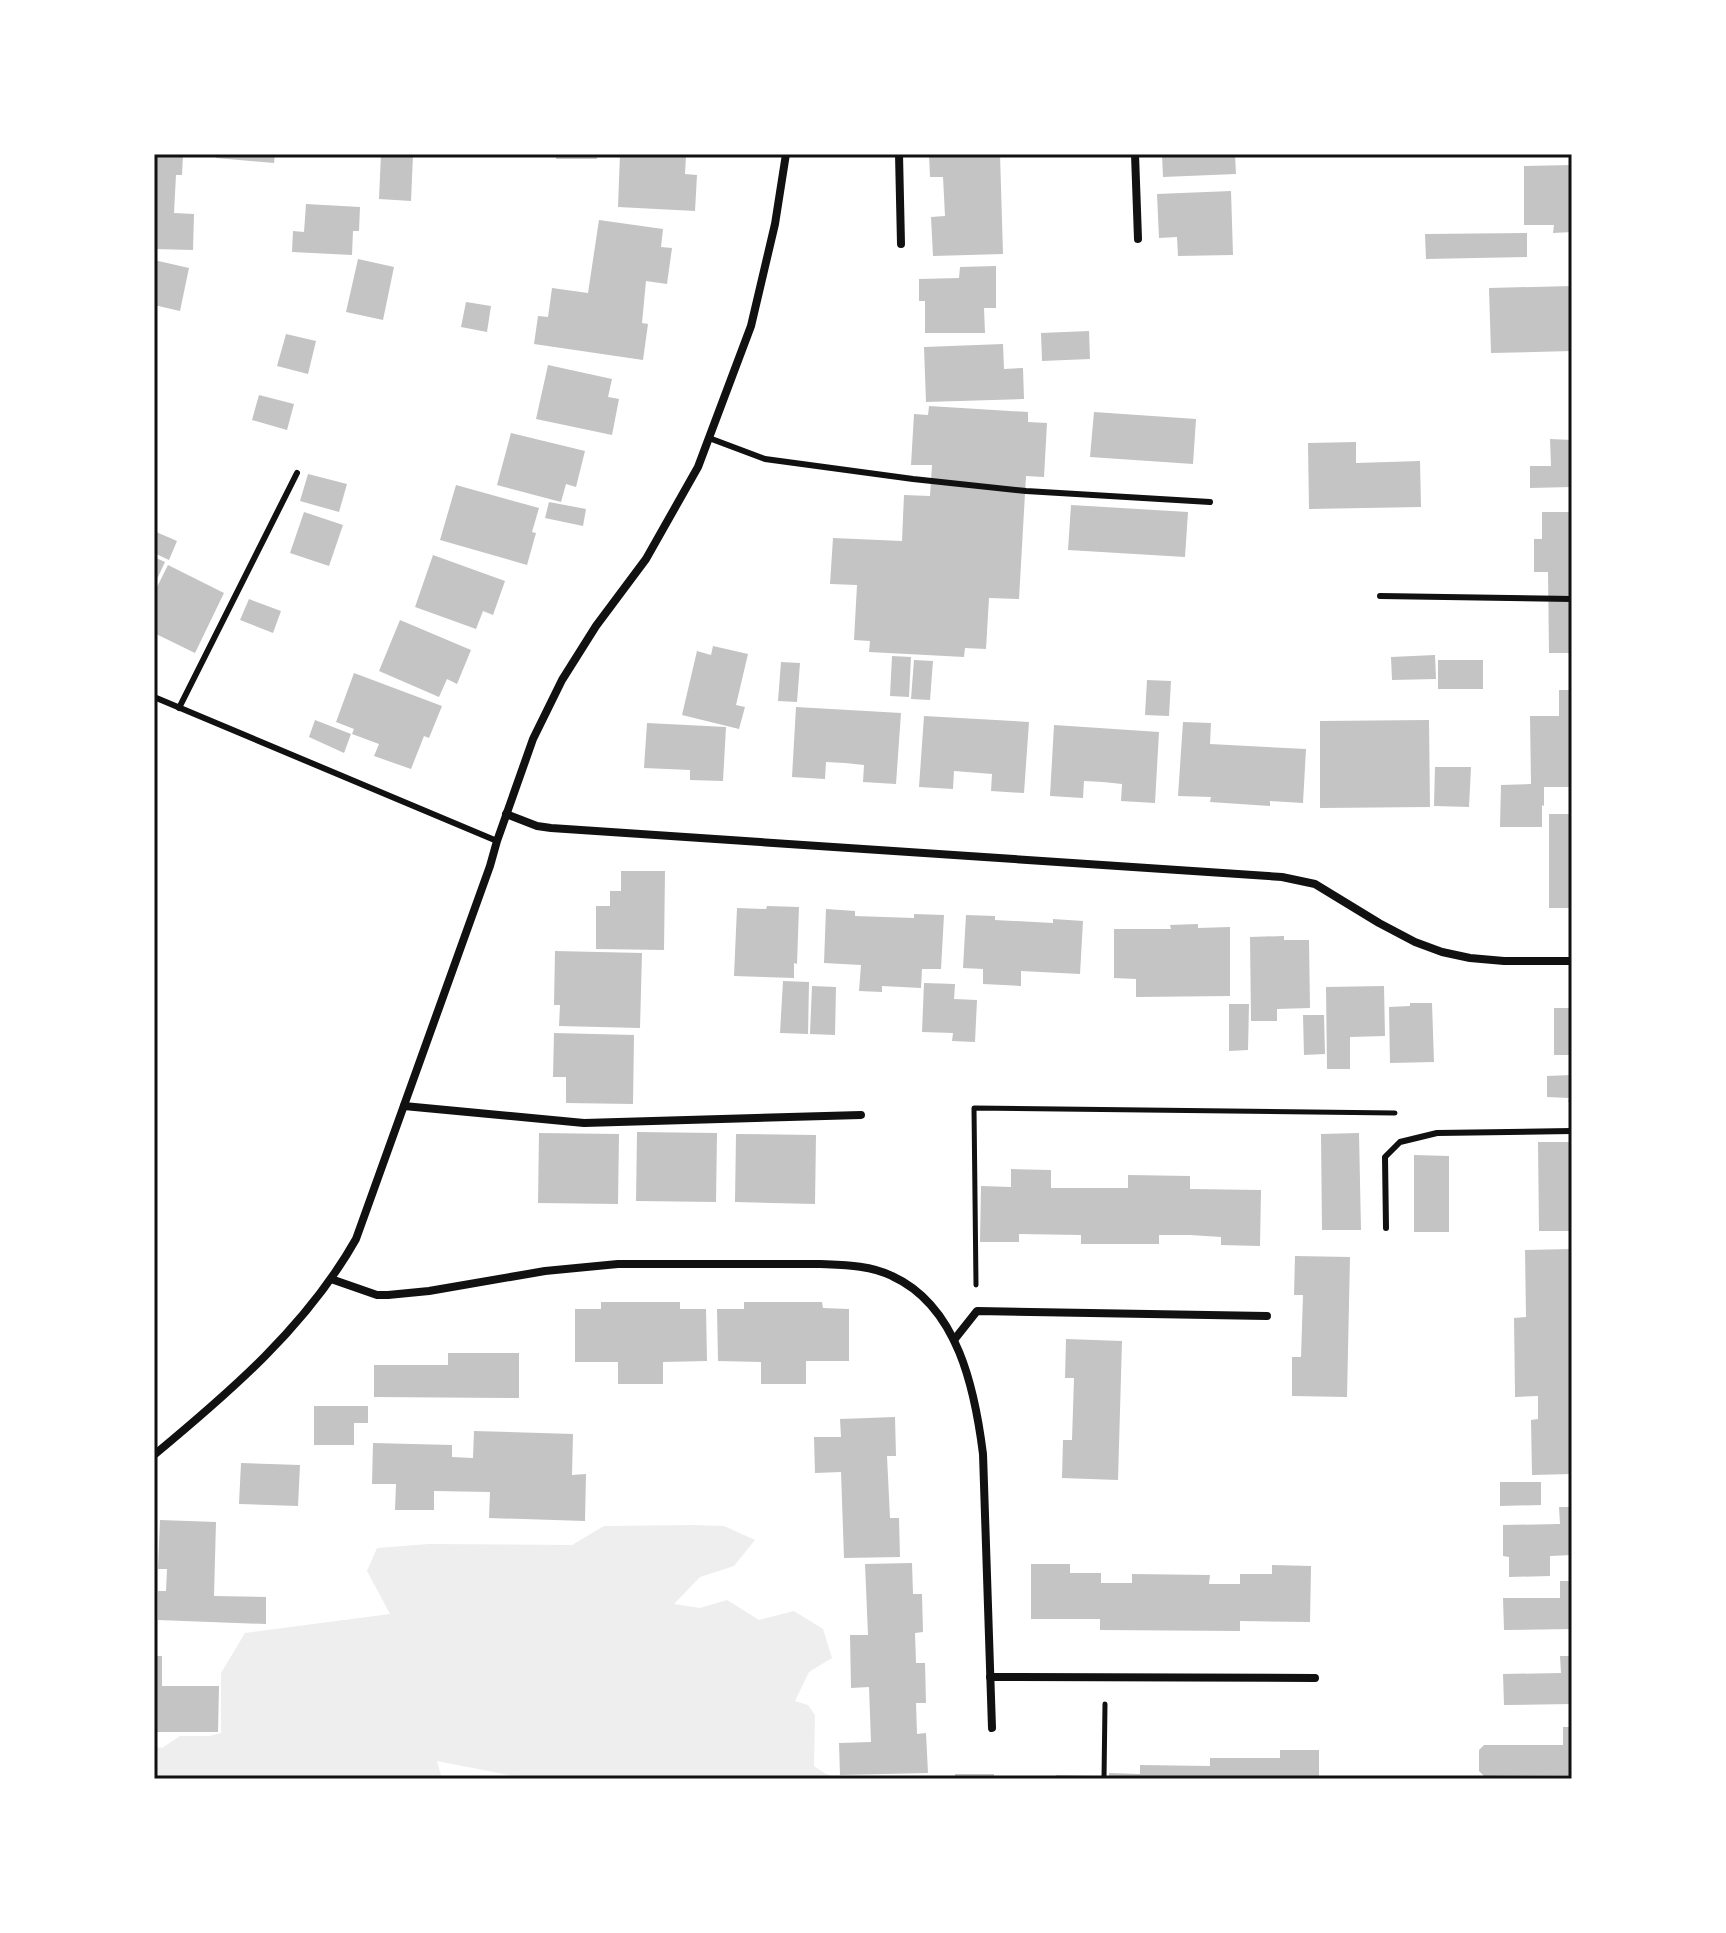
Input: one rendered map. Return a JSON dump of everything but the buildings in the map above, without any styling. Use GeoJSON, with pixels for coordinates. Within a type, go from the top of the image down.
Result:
{"type":"FeatureCollection","features":[{"type":"Feature","properties":{"kind":"street"},"geometry":{"type":"LineString","coordinates":[[154,1455],[259,1363],[331,1279],[356,1239],[533,739],[562,680],[596,626],[646,559],[698,467],[751,326],[775,224],[786,154]]}},
{"type":"Feature","properties":{"kind":"street"},"geometry":{"type":"LineString","coordinates":[[899,154],[901,244]]}},
{"type":"Feature","properties":{"kind":"street"},"geometry":{"type":"LineString","coordinates":[[1135,154],[1138,239]]}},
{"type":"Feature","properties":{"kind":"street"},"geometry":{"type":"LineString","coordinates":[[506,814],[551,828],[1282,877],[1315,884],[1379,923],[1442,952],[1493,960],[1572,961]]}},
{"type":"Feature","properties":{"kind":"street"},"geometry":{"type":"LineString","coordinates":[[404,1106],[584,1123],[861,1115]]}},
{"type":"Feature","properties":{"kind":"street"},"geometry":{"type":"LineString","coordinates":[[331,1279],[377,1295],[388,1295],[545,1271],[618,1264],[847,1265],[875,1270],[908,1285],[927,1300],[954,1340],[979,1419],[983,1454],[992,1728]]}},
{"type":"Feature","properties":{"kind":"street"},"geometry":{"type":"LineString","coordinates":[[954,1340],[977,1311],[1267,1316]]}},
{"type":"Feature","properties":{"kind":"street"},"geometry":{"type":"LineString","coordinates":[[990,1677],[1315,1678]]}},
{"type":"Feature","properties":{"kind":"lane"},"geometry":{"type":"LineString","coordinates":[[709,438],[765,459],[913,479],[1026,491],[1210,502]]}},
{"type":"Feature","properties":{"kind":"lane"},"geometry":{"type":"LineString","coordinates":[[179,708],[297,473]]}},
{"type":"Feature","properties":{"kind":"lane"},"geometry":{"type":"LineString","coordinates":[[1380,596],[1572,599]]}},
{"type":"Feature","properties":{"kind":"lane"},"geometry":{"type":"LineString","coordinates":[[154,697],[497,841]]}},
{"type":"Feature","properties":{"kind":"lane"},"geometry":{"type":"LineString","coordinates":[[1386,1228],[1385,1157],[1400,1142],[1437,1133],[1572,1131]]}},
{"type":"Feature","properties":{"kind":"path"},"geometry":{"type":"LineString","coordinates":[[977,1311],[974,1108],[1399,1114]]}},
{"type":"Feature","properties":{"kind":"path"},"geometry":{"type":"LineString","coordinates":[[1104,1779],[1105,1676]]}},
{"type":"Feature","properties":{"kind":"shaded area"},"geometry":{"type":"Polygon","coordinates":[[[604,1526],[724,1526],[755,1540],[734,1566],[700,1577],[674,1604],[700,1608],[727,1600],[759,1620],[794,1611],[823,1629],[832,1658],[809,1672],[795,1701],[808,1705],[815,1715],[814,1766],[840,1779],[529,1779],[437,1761],[442,1779],[154,1779],[154,1747],[162,1748],[180,1736],[221,1733],[221,1673],[245,1633],[390,1614],[367,1571],[377,1548],[429,1544],[572,1545],[604,1526]]]}}]}
